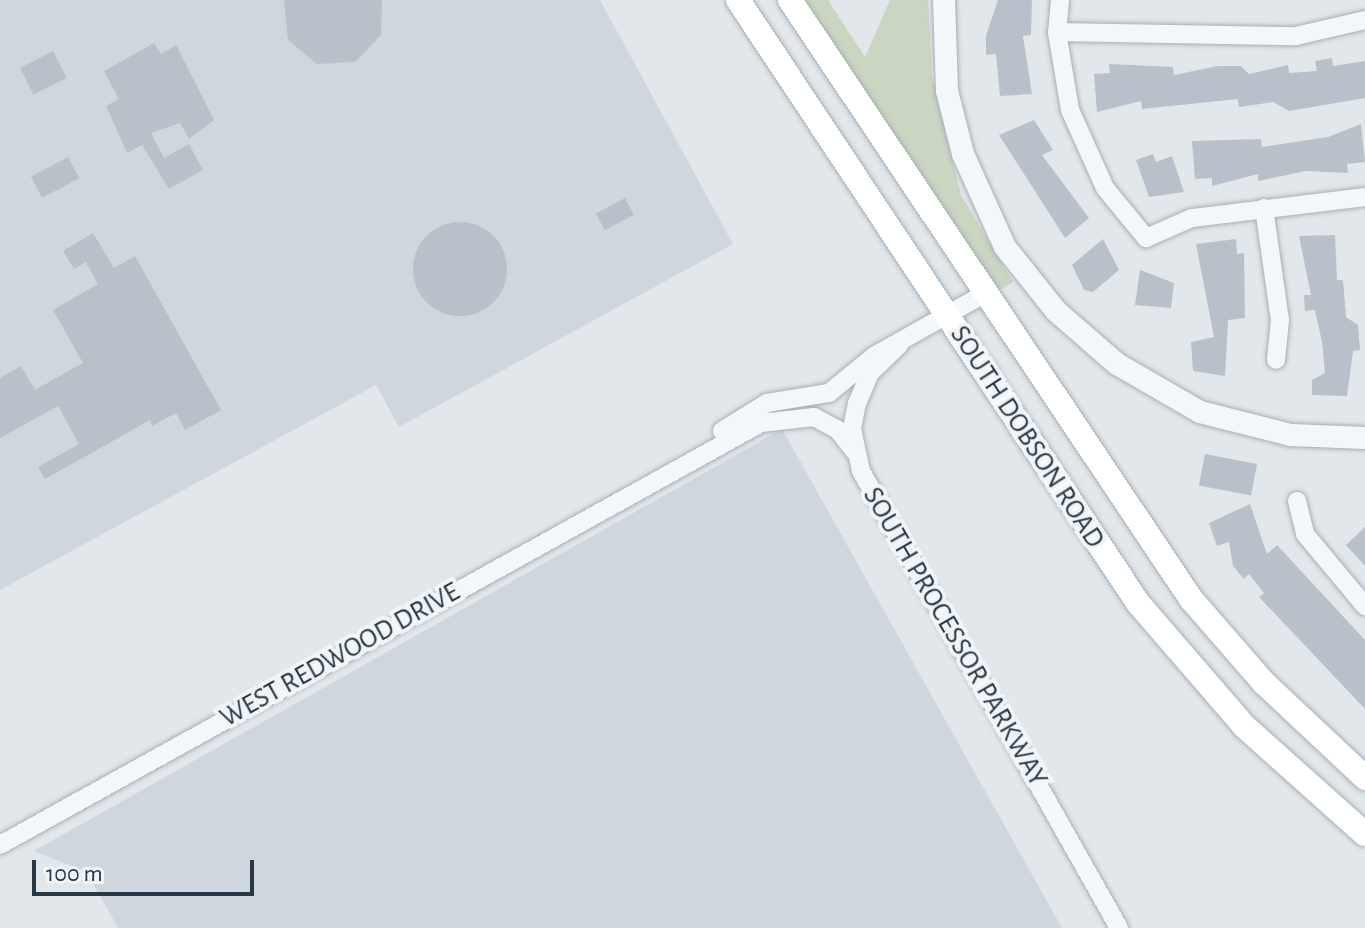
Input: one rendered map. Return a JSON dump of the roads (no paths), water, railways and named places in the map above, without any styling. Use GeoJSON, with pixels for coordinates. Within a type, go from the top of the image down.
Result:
{"type":"FeatureCollection","features":[{"type":"Feature","properties":{"kind":"main road","name":"SOUTH DOBSON ROAD"},"geometry":{"type":"LineString","coordinates":[[738,0],[947,316],[1173,647],[1244,726],[1365,834]]}},
{"type":"Feature","properties":{"kind":"main road","name":"SOUTH DOBSON ROAD"},"geometry":{"type":"LineString","coordinates":[[790,0],[1191,599],[1264,683],[1365,778]]}},
{"type":"Feature","properties":{"kind":"street"},"geometry":{"type":"LineString","coordinates":[[944,0],[947,91],[967,165],[1005,247],[1056,311],[1117,364],[1200,412],[1291,435],[1365,438]]}},
{"type":"Feature","properties":{"kind":"street"},"geometry":{"type":"LineString","coordinates":[[1060,0],[1057,32],[1070,110],[1105,188],[1146,238],[1192,218],[1365,197]]}},
{"type":"Feature","properties":{"kind":"street"},"geometry":{"type":"LineString","coordinates":[[1057,32],[1296,36],[1365,20]]}},
{"type":"Feature","properties":{"kind":"street"},"geometry":{"type":"LineString","coordinates":[[1264,208],[1280,320],[1276,360]]}},
{"type":"Feature","properties":{"kind":"street","name":"WEST REDWOOD DRIVE"},"geometry":{"type":"LineString","coordinates":[[679,465],[756,409],[821,397],[984,294]]}},
{"type":"Feature","properties":{"kind":"street","name":"SOUTH PROCESSOR PARKWAY"},"geometry":{"type":"LineString","coordinates":[[899,345],[861,392],[854,451],[1119,928]]}},
{"type":"Feature","properties":{"kind":"street","name":"WEST REDWOOD DRIVE"},"geometry":{"type":"LineString","coordinates":[[0,845],[679,465],[761,423],[796,416],[831,424],[854,451]]}},
{"type":"Feature","properties":{"kind":"street"},"geometry":{"type":"LineString","coordinates":[[1297,501],[1305,534],[1365,606]]}}]}
